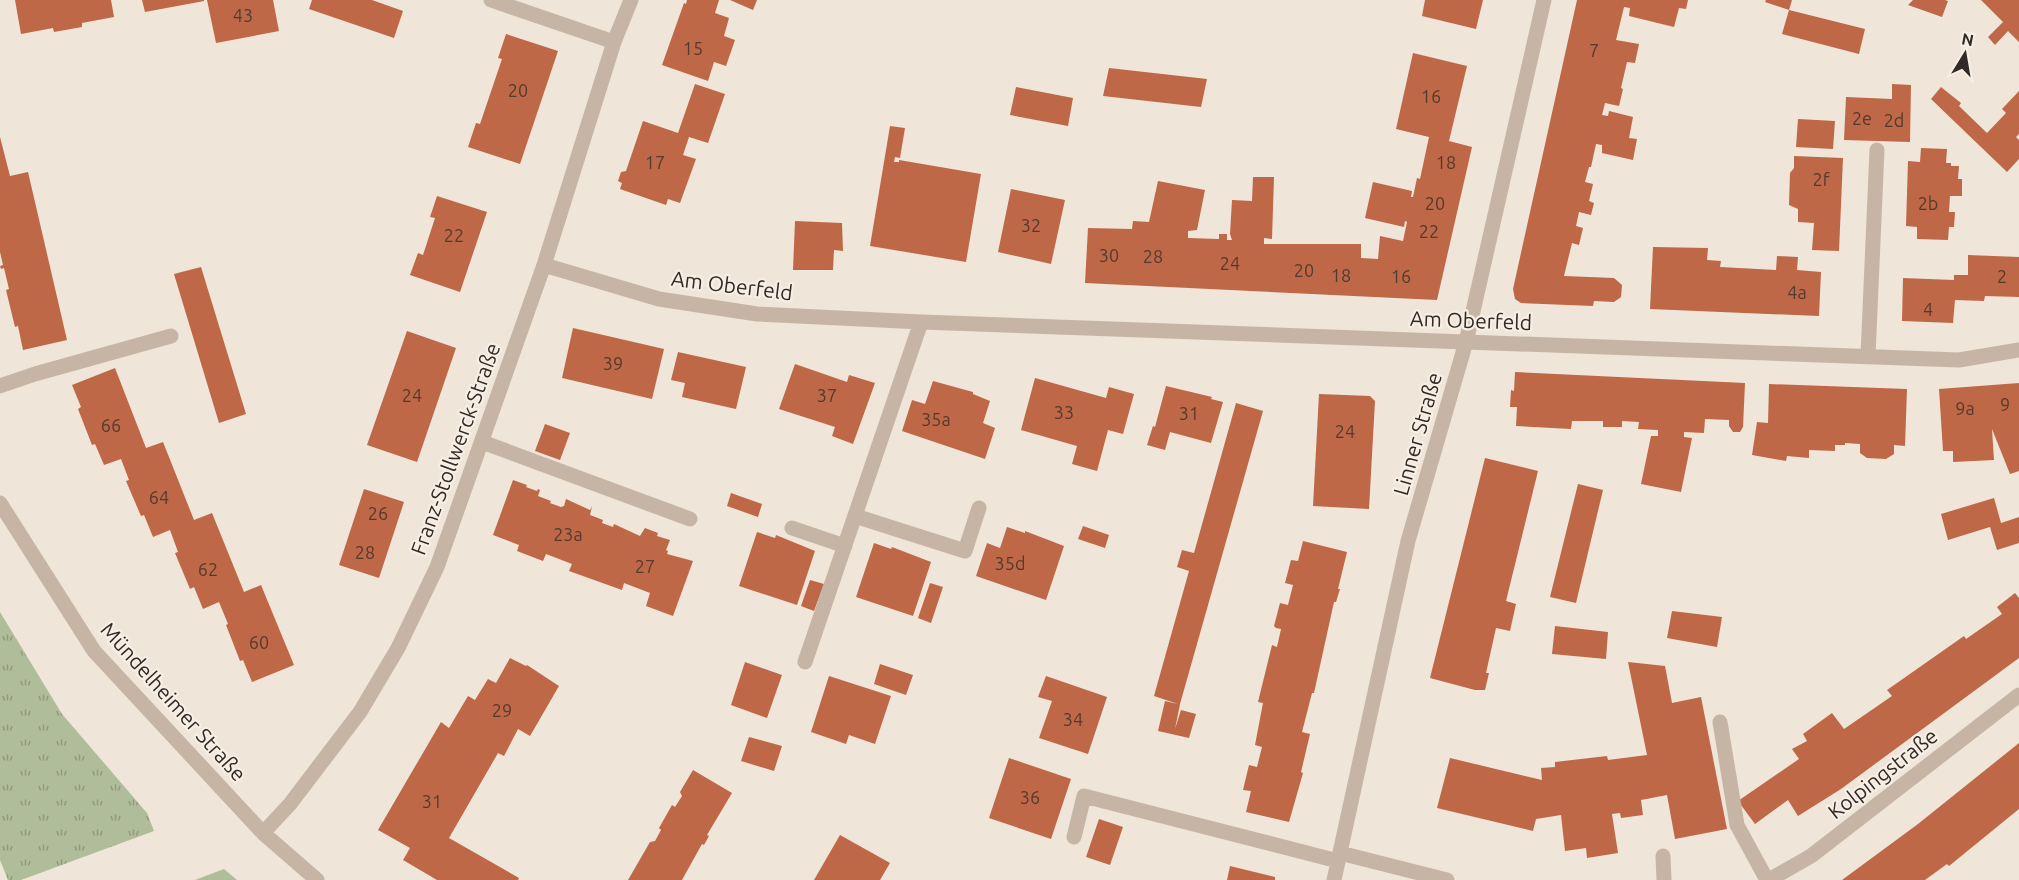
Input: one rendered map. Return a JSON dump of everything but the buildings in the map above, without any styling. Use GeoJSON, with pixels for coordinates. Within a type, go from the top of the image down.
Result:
{"type":"FeatureCollection","features":[{"type":"Feature","properties":{"kind":"street"},"geometry":{"type":"LineString","coordinates":[[491,0],[614,42]]}},
{"type":"Feature","properties":{"kind":"street","name":"Franz-Stollwerck-Straße"},"geometry":{"type":"LineString","coordinates":[[263,833],[290,804],[360,712],[398,648],[437,567],[544,265],[614,42],[631,0]]}},
{"type":"Feature","properties":{"kind":"street","name":"Linner Straße"},"geometry":{"type":"LineString","coordinates":[[1334,880],[1408,541],[1466,342],[1544,0]]}},
{"type":"Feature","properties":{"kind":"street"},"geometry":{"type":"LineString","coordinates":[[1868,356],[1877,150]]}},
{"type":"Feature","properties":{"kind":"street","name":"Am Oberfeld"},"geometry":{"type":"LineString","coordinates":[[544,265],[658,299],[757,314],[1959,360],[2019,350]]}},
{"type":"Feature","properties":{"kind":"street"},"geometry":{"type":"LineString","coordinates":[[806,662],[921,322]]}},
{"type":"Feature","properties":{"kind":"street"},"geometry":{"type":"LineString","coordinates":[[0,386],[171,336]]}},
{"type":"Feature","properties":{"kind":"street"},"geometry":{"type":"LineString","coordinates":[[482,442],[690,519]]}},
{"type":"Feature","properties":{"kind":"street","name":"Mündelheimer Straße"},"geometry":{"type":"LineString","coordinates":[[0,503],[94,651],[263,833],[317,880]]}},
{"type":"Feature","properties":{"kind":"street"},"geometry":{"type":"LineString","coordinates":[[855,516],[965,551],[979,508]]}},
{"type":"Feature","properties":{"kind":"street"},"geometry":{"type":"LineString","coordinates":[[792,528],[845,546]]}},
{"type":"Feature","properties":{"kind":"street","name":"Kolpingstraße"},"geometry":{"type":"LineString","coordinates":[[1768,880],[1811,856],[2019,695]]}},
{"type":"Feature","properties":{"kind":"street"},"geometry":{"type":"LineString","coordinates":[[1720,722],[1737,825],[1768,880]]}},
{"type":"Feature","properties":{"kind":"street"},"geometry":{"type":"LineString","coordinates":[[1074,837],[1084,796],[1339,857],[1447,880]]}},
{"type":"Feature","properties":{"kind":"street"},"geometry":{"type":"LineString","coordinates":[[1663,856],[1664,880]]}},
{"type":"Feature","properties":{"kind":"green space"},"geometry":{"type":"Polygon","coordinates":[[[0,612],[62,714],[147,813],[154,831],[21,880],[8,880],[0,860],[0,612]]]}},
{"type":"Feature","properties":{"kind":"green space"},"geometry":{"type":"Polygon","coordinates":[[[224,869],[237,880],[195,880],[224,869]]]}}]}
